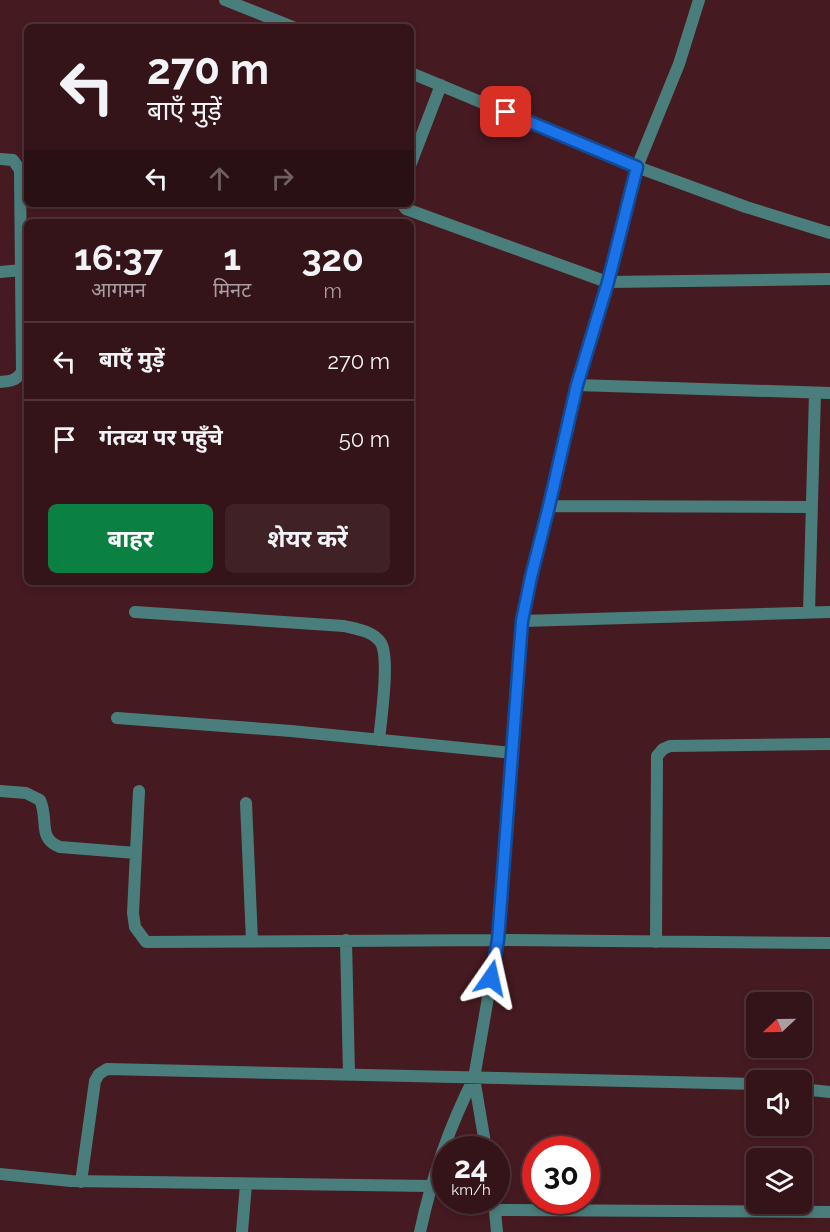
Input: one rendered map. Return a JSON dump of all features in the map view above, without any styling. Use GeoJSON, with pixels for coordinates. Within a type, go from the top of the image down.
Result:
{"type":"FeatureCollection","features":[{"type":"Feature","properties":{"kind":"street"},"geometry":{"type":"LineString","coordinates":[[225,0],[285,24]]}},
{"type":"Feature","properties":{"kind":"street"},"geometry":{"type":"LineString","coordinates":[[420,1232],[429,1186],[455,1116],[474,1078],[498,940],[522,621],[531,577],[577,385],[608,282],[637,167],[679,64],[699,0]]}},
{"type":"Feature","properties":{"kind":"street"},"geometry":{"type":"LineString","coordinates":[[414,74],[637,167],[746,207],[830,233]]}},
{"type":"Feature","properties":{"kind":"street"},"geometry":{"type":"LineString","coordinates":[[414,155],[441,85]]}},
{"type":"Feature","properties":{"kind":"street"},"geometry":{"type":"LineString","coordinates":[[0,159],[13,160],[20,170],[22,270],[22,372],[18,378],[0,382]]}},
{"type":"Feature","properties":{"kind":"street"},"geometry":{"type":"LineString","coordinates":[[404,207],[608,282],[830,279]]}},
{"type":"Feature","properties":{"kind":"street"},"geometry":{"type":"LineString","coordinates":[[0,272],[22,270]]}},
{"type":"Feature","properties":{"kind":"street"},"geometry":{"type":"LineString","coordinates":[[577,385],[830,393]]}},
{"type":"Feature","properties":{"kind":"street"},"geometry":{"type":"LineString","coordinates":[[809,612],[815,393]]}},
{"type":"Feature","properties":{"kind":"street"},"geometry":{"type":"LineString","coordinates":[[549,506],[811,507]]}},
{"type":"Feature","properties":{"kind":"street"},"geometry":{"type":"LineString","coordinates":[[135,612],[344,626],[369,632],[381,642],[386,657],[379,740]]}},
{"type":"Feature","properties":{"kind":"street"},"geometry":{"type":"LineString","coordinates":[[522,621],[830,612]]}},
{"type":"Feature","properties":{"kind":"street"},"geometry":{"type":"LineString","coordinates":[[117,718],[512,753]]}},
{"type":"Feature","properties":{"kind":"street"},"geometry":{"type":"LineString","coordinates":[[656,942],[657,756],[663,749],[670,746],[830,744]]}},
{"type":"Feature","properties":{"kind":"street"},"geometry":{"type":"LineString","coordinates":[[0,791],[26,793],[40,800],[45,811],[45,835],[52,844],[60,847],[136,853]]}},
{"type":"Feature","properties":{"kind":"street"},"geometry":{"type":"LineString","coordinates":[[139,791],[134,920],[135,927],[146,942],[498,940],[830,943]]}},
{"type":"Feature","properties":{"kind":"street"},"geometry":{"type":"LineString","coordinates":[[246,803],[252,941]]}},
{"type":"Feature","properties":{"kind":"street"},"geometry":{"type":"LineString","coordinates":[[346,940],[349,1075]]}},
{"type":"Feature","properties":{"kind":"street"},"geometry":{"type":"LineString","coordinates":[[81,1182],[95,1081],[99,1074],[107,1069],[746,1084]]}},
{"type":"Feature","properties":{"kind":"street"},"geometry":{"type":"LineString","coordinates":[[474,1078],[484,1136]]}},
{"type":"Feature","properties":{"kind":"street"},"geometry":{"type":"LineString","coordinates":[[812,1090],[830,1092]]}},
{"type":"Feature","properties":{"kind":"street"},"geometry":{"type":"LineString","coordinates":[[0,1174],[81,1182],[429,1186]]}},
{"type":"Feature","properties":{"kind":"street"},"geometry":{"type":"LineString","coordinates":[[242,1232],[246,1184]]}},
{"type":"Feature","properties":{"kind":"street"},"geometry":{"type":"LineString","coordinates":[[510,1205],[830,1212]]}},
{"type":"Feature","properties":{"kind":"street"},"geometry":{"type":"LineString","coordinates":[[496,1214],[497,1232]]}},
{"type":"Feature","properties":{"kind":"route"},"geometry":{"type":"LineString","coordinates":[[491,978],[498,940],[522,621],[577,385],[608,282],[637,167],[506,112]]}}]}
